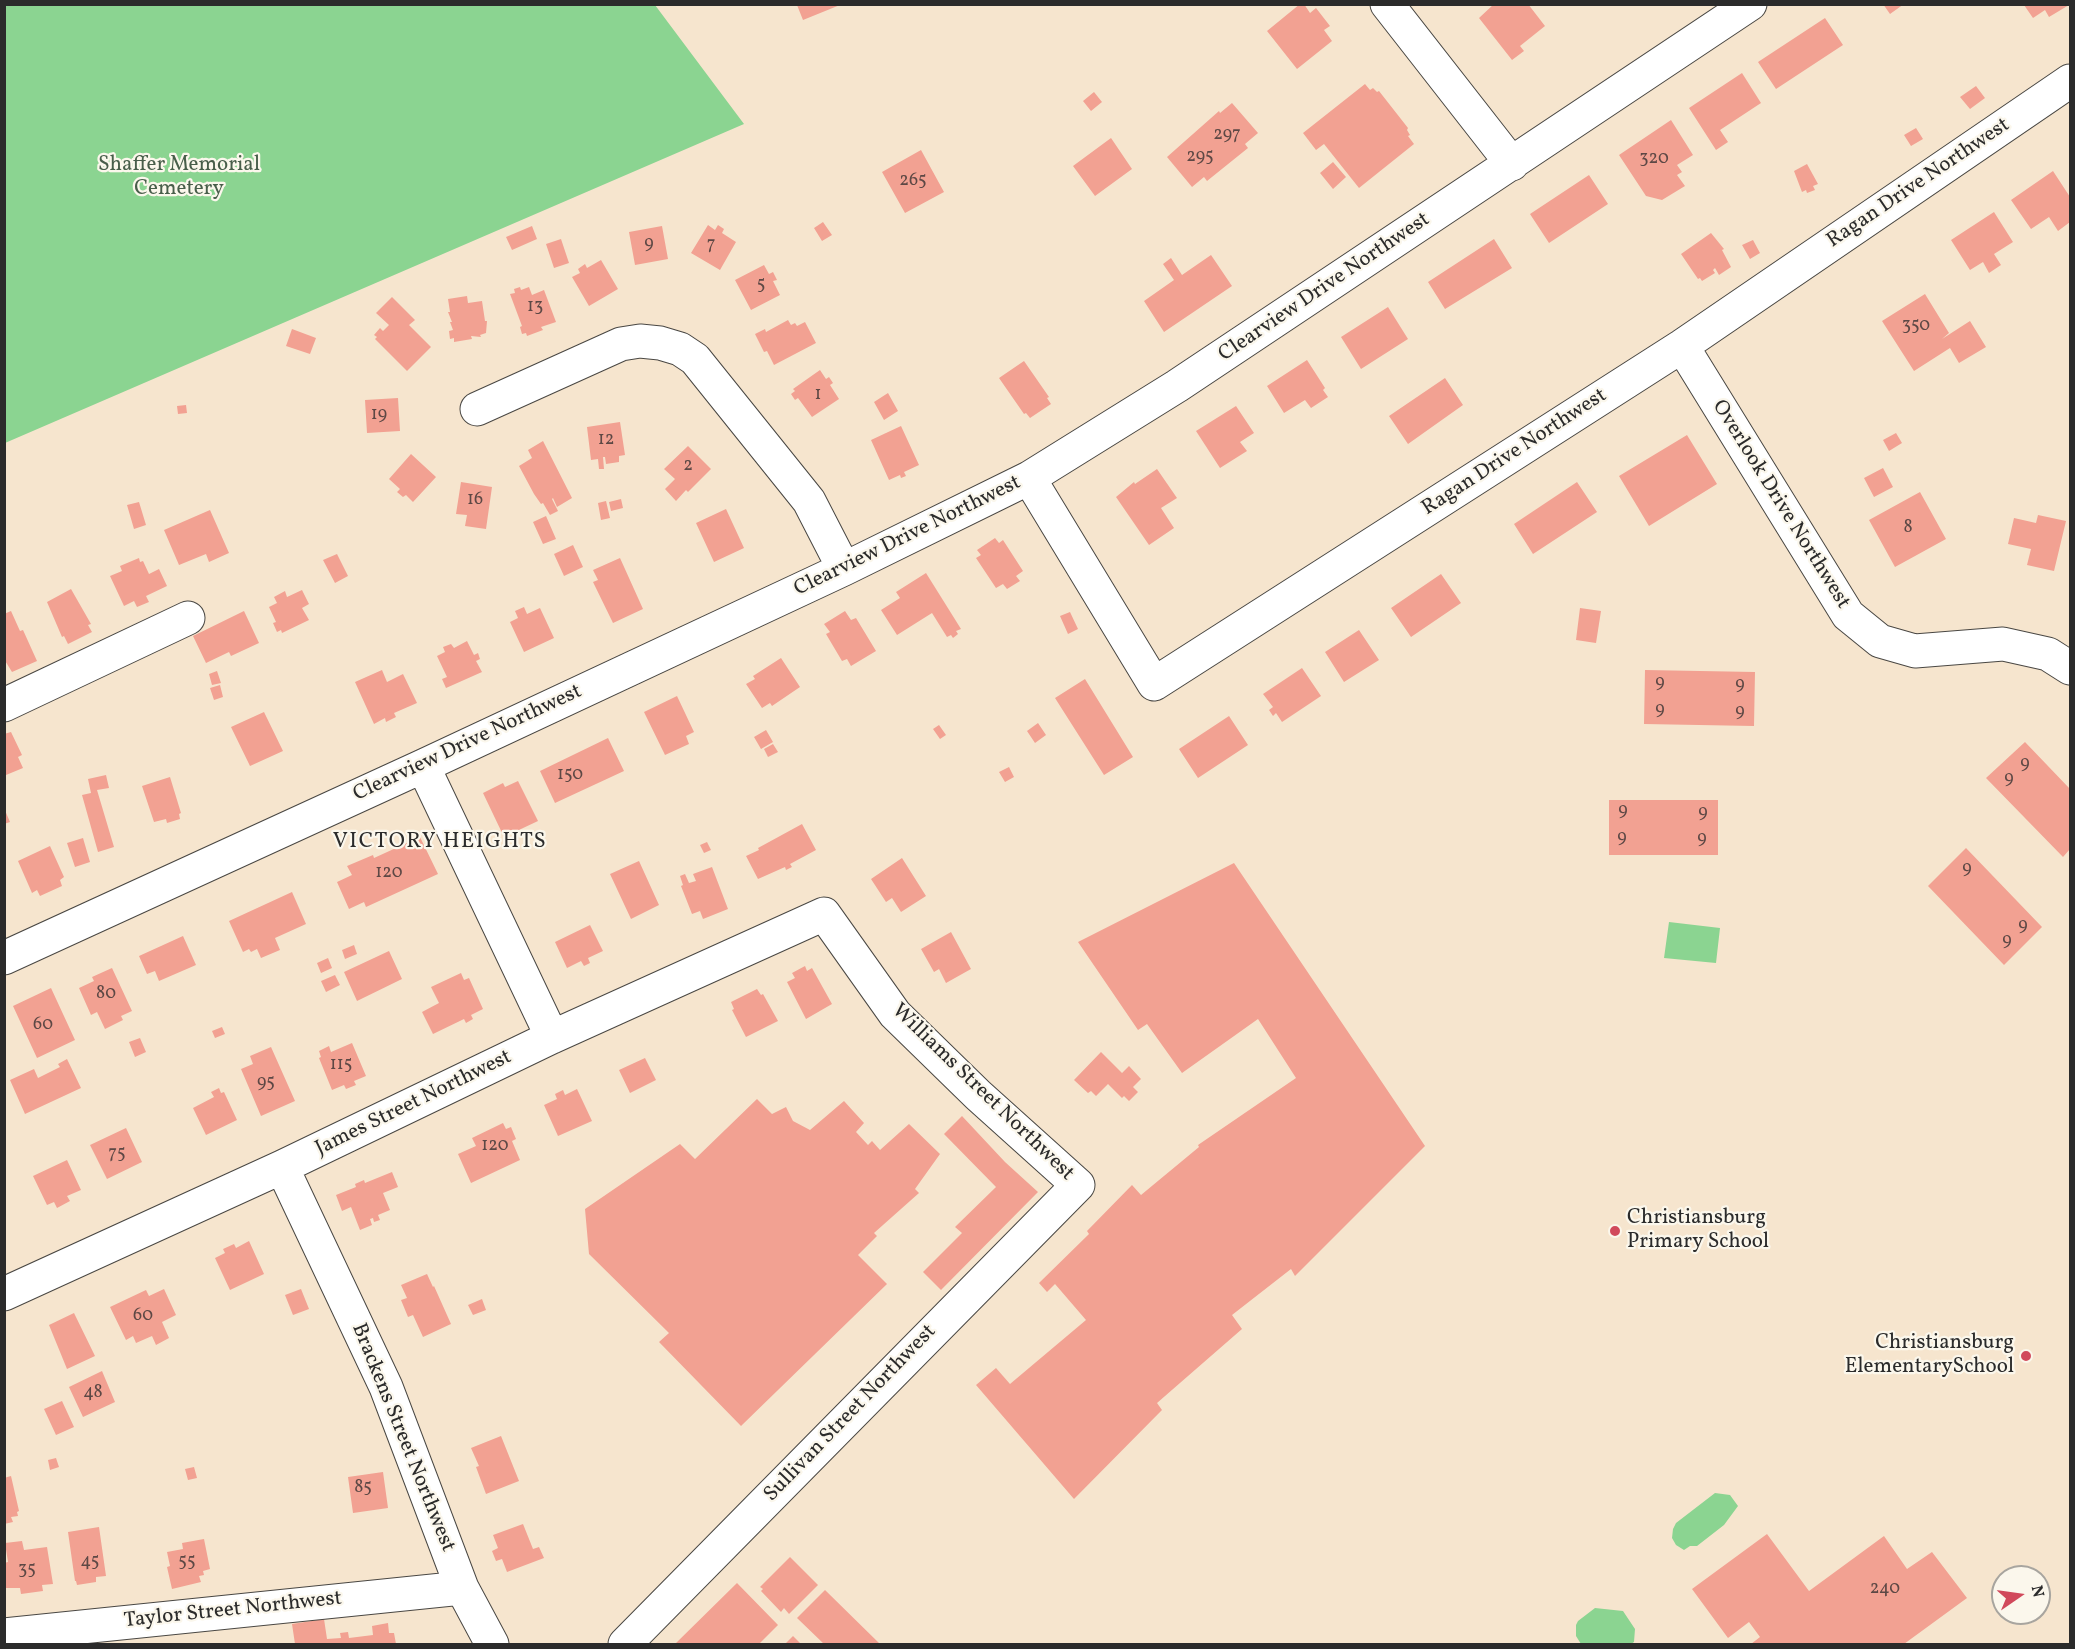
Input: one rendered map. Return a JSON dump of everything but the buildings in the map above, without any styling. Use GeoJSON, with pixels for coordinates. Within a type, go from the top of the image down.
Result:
{"type":"FeatureCollection","features":[{"type":"Feature","properties":{"kind":"street"},"geometry":{"type":"LineString","coordinates":[[1387,4],[1512,164]]}},
{"type":"Feature","properties":{"kind":"street","name":"Clearview Drive Northwest"},"geometry":{"type":"LineString","coordinates":[[4,958],[423,766],[844,568],[1029,478],[1177,386],[1750,4]]}},
{"type":"Feature","properties":{"kind":"street","name":"Ragan Drive Northwest"},"geometry":{"type":"LineString","coordinates":[[1029,478],[1154,684],[1682,346],[2070,81]]}},
{"type":"Feature","properties":{"kind":"street"},"geometry":{"type":"LineString","coordinates":[[477,410],[621,344],[640,341],[660,343],[680,349],[695,359],[808,501],[844,568]]}},
{"type":"Feature","properties":{"kind":"street","name":"Overlook Drive Northwest"},"geometry":{"type":"LineString","coordinates":[[1682,346],[1848,615],[1880,642],[1915,651],[2003,645],[2048,654],[2070,668]]}},
{"type":"Feature","properties":{"kind":"street"},"geometry":{"type":"LineString","coordinates":[[4,705],[188,618]]}},
{"type":"Feature","properties":{"kind":"street"},"geometry":{"type":"LineString","coordinates":[[423,766],[552,1037]]}},
{"type":"Feature","properties":{"kind":"street","name":"James Street Northwest"},"geometry":{"type":"LineString","coordinates":[[4,1294],[282,1167],[552,1037],[824,914]]}},
{"type":"Feature","properties":{"kind":"street","name":"Williams Street Northwest"},"geometry":{"type":"LineString","coordinates":[[824,914],[895,1014],[978,1095],[1078,1185]]}},
{"type":"Feature","properties":{"kind":"street","name":"Brackens Street Northwest"},"geometry":{"type":"LineString","coordinates":[[282,1167],[386,1387],[462,1588],[492,1644]]}},
{"type":"Feature","properties":{"kind":"street","name":"Sullivan Street Northwest"},"geometry":{"type":"LineString","coordinates":[[626,1644],[1078,1185]]}},
{"type":"Feature","properties":{"kind":"street","name":"Taylor Street Northwest"},"geometry":{"type":"LineString","coordinates":[[4,1635],[462,1588]]}},
{"type":"Feature","properties":{"kind":"green space","name":"Shaffer Memorial Cemetery"},"geometry":{"type":"Polygon","coordinates":[[[5,4],[655,5],[744,124],[5,443],[5,4]]]}},
{"type":"Feature","properties":{"kind":"green space"},"geometry":{"type":"Polygon","coordinates":[[[1669,922],[1720,928],[1716,963],[1664,958],[1669,922]]]}},
{"type":"Feature","properties":{"kind":"green space"},"geometry":{"type":"Polygon","coordinates":[[[1715,1493],[1730,1495],[1738,1506],[1724,1525],[1697,1546],[1690,1546],[1684,1550],[1676,1545],[1672,1538],[1676,1523],[1715,1493]]]}},
{"type":"Feature","properties":{"kind":"green space"},"geometry":{"type":"Polygon","coordinates":[[[1595,1608],[1623,1611],[1635,1629],[1634,1642],[1631,1644],[1581,1644],[1576,1636],[1576,1625],[1595,1608]]]}},
{"type":"Feature","properties":{"kind":"place","name":"Christiansburg Primary School"},"geometry":{"type":"Point","coordinates":[1615,1231]}},
{"type":"Feature","properties":{"kind":"place","name":"Christiansburg ElementarySchool"},"geometry":{"type":"Point","coordinates":[2026,1356]}},
{"type":"Feature","properties":{"kind":"district","name":"VICTORY HEIGHTS"},"geometry":{"type":"Point","coordinates":[440,843]}}]}
